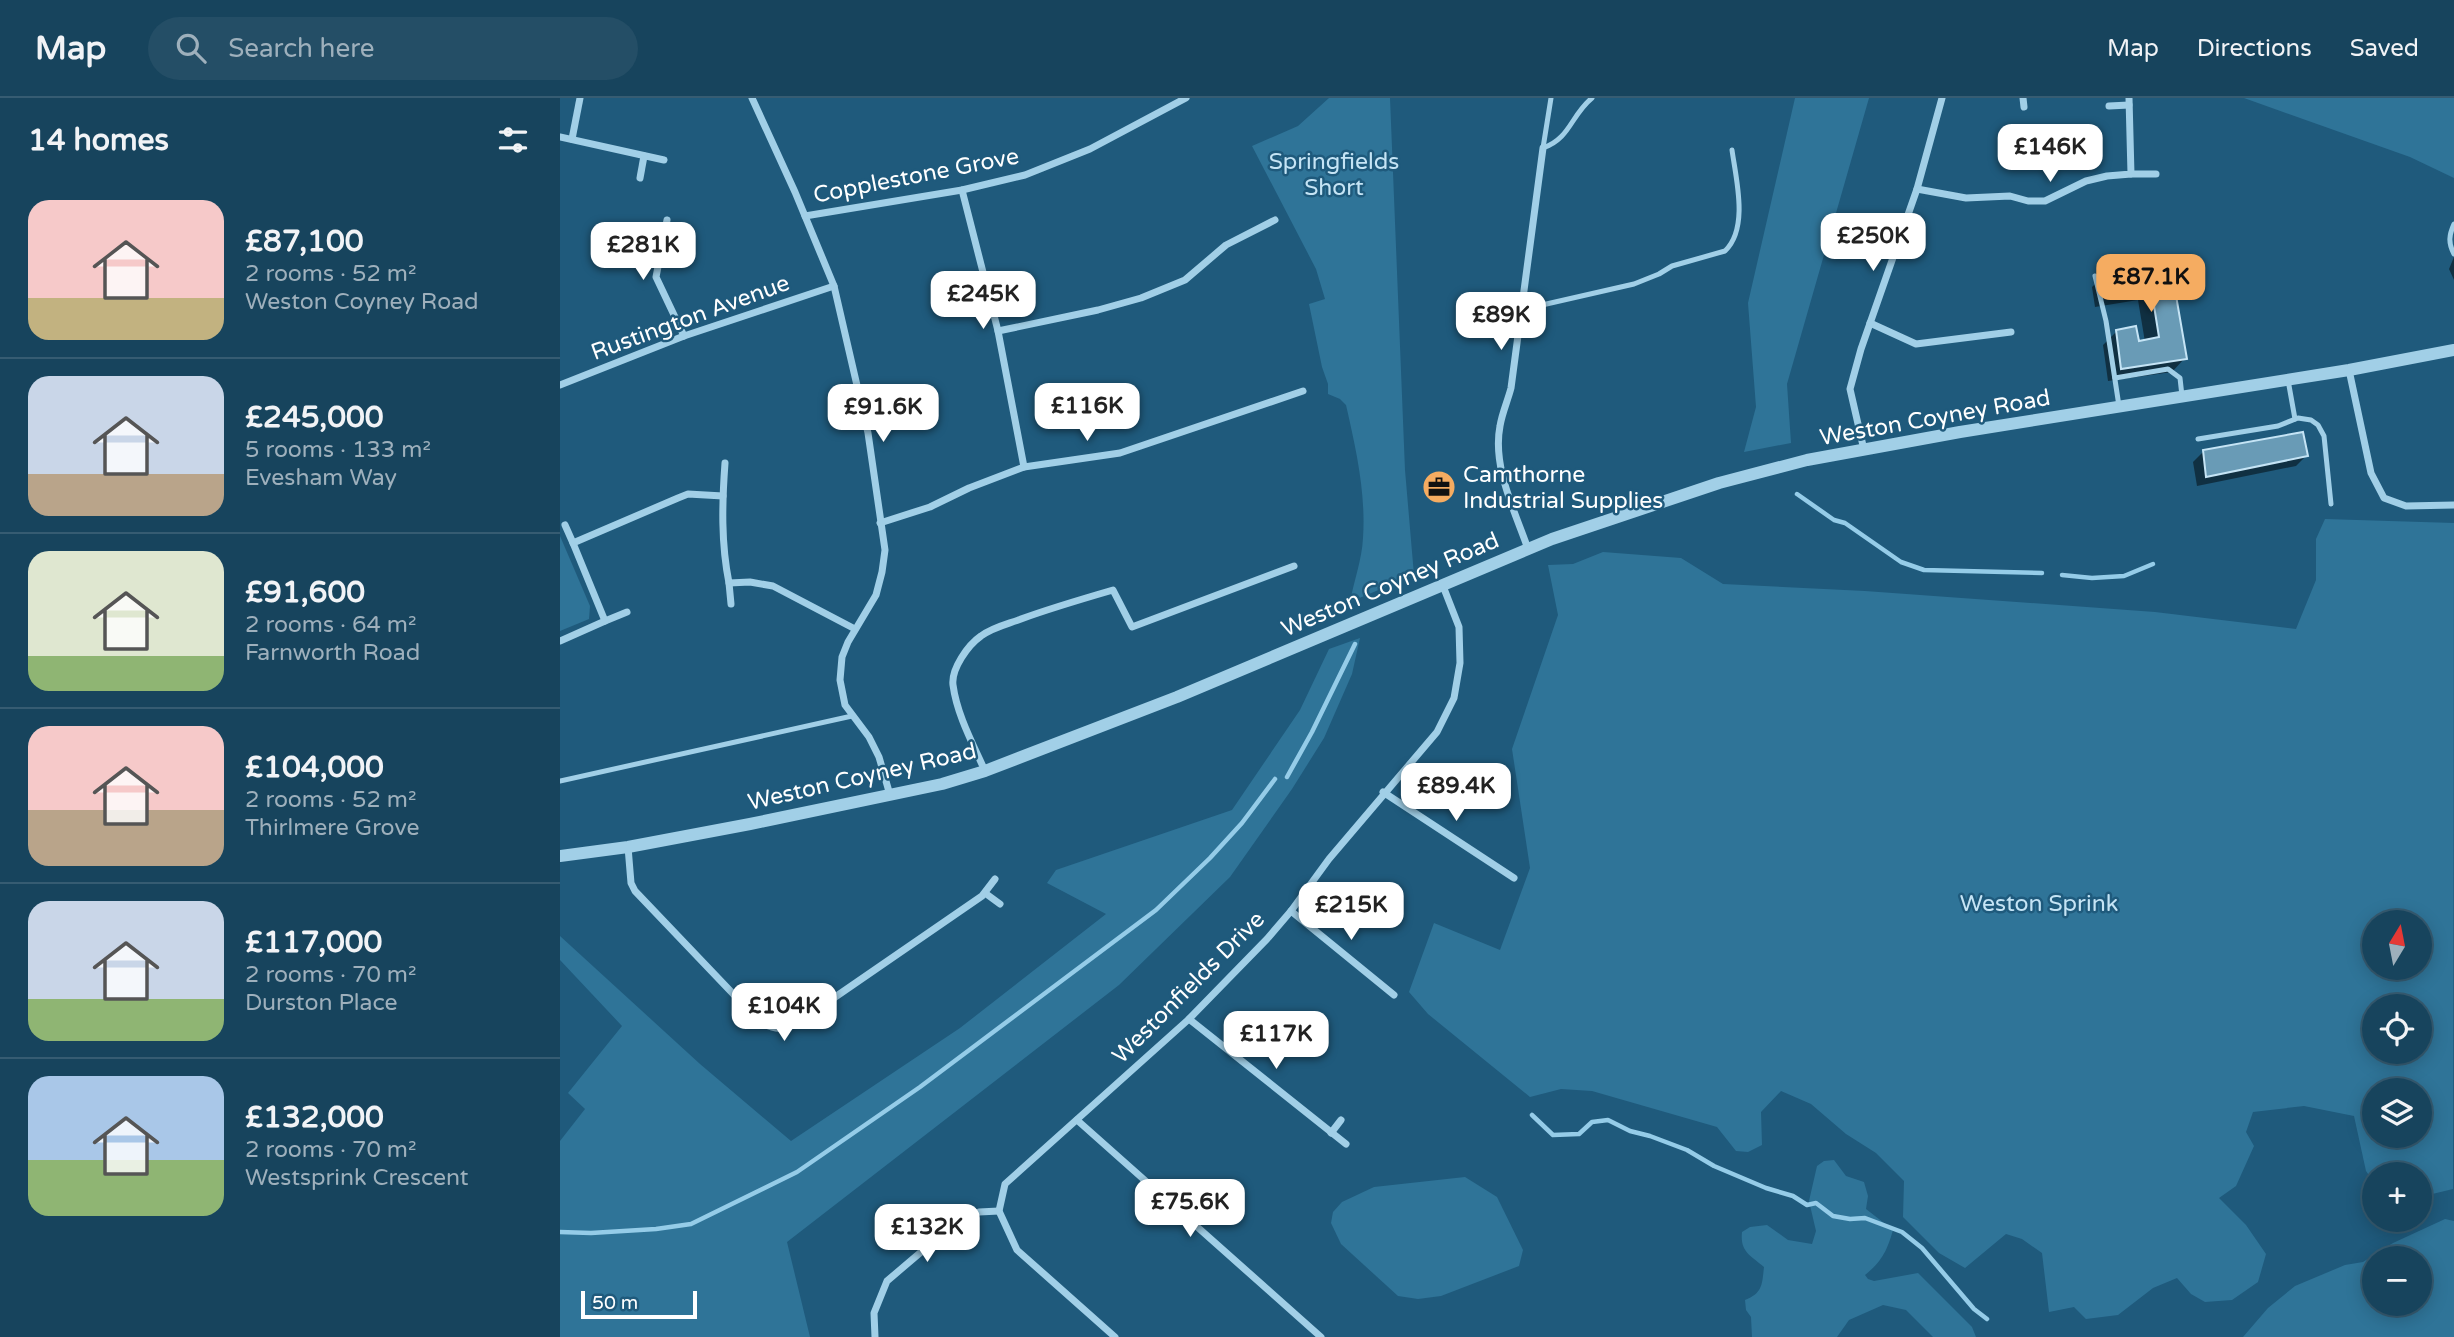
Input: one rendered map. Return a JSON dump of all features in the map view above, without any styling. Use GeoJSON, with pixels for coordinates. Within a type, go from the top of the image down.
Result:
{"type":"FeatureCollection","features":[{"type":"Feature","properties":{"kind":"street"},"geometry":{"type":"LineString","coordinates":[[572,139],[580,98]]}},
{"type":"Feature","properties":{"kind":"street"},"geometry":{"type":"LineString","coordinates":[[751,98],[834,286],[868,433],[885,550],[876,595],[842,657],[840,680],[845,705],[869,737],[890,795]]}},
{"type":"Feature","properties":{"kind":"street","name":"Copplestone Grove"},"geometry":{"type":"LineString","coordinates":[[805,216],[962,190],[1025,175],[1090,149],[1186,98]]}},
{"type":"Feature","properties":{"kind":"street"},"geometry":{"type":"LineString","coordinates":[[1864,450],[1850,389],[1917,189],[1942,98]]}},
{"type":"Feature","properties":{"kind":"street"},"geometry":{"type":"LineString","coordinates":[[2109,106],[2129,102],[2131,174]]}},
{"type":"Feature","properties":{"kind":"street"},"geometry":{"type":"LineString","coordinates":[[560,137],[664,160]]}},
{"type":"Feature","properties":{"kind":"street"},"geometry":{"type":"LineString","coordinates":[[1528,549],[1502,474],[1499,449],[1500,426],[1511,388],[1543,148]]}},
{"type":"Feature","properties":{"kind":"street"},"geometry":{"type":"LineString","coordinates":[[640,178],[644,156]]}},
{"type":"Feature","properties":{"kind":"street"},"geometry":{"type":"LineString","coordinates":[[1917,189],[1966,198],[2010,196],[2028,201],[2045,201],[2086,181],[2107,176],[2156,174]]}},
{"type":"Feature","properties":{"kind":"street"},"geometry":{"type":"LineString","coordinates":[[962,190],[998,331],[1024,467]]}},
{"type":"Feature","properties":{"kind":"street"},"geometry":{"type":"LineString","coordinates":[[667,220],[656,276],[684,336]]}},
{"type":"Feature","properties":{"kind":"street"},"geometry":{"type":"LineString","coordinates":[[998,331],[1141,298],[1185,280],[1226,245],[1275,220]]}},
{"type":"Feature","properties":{"kind":"street","name":"Rustington Avenue"},"geometry":{"type":"LineString","coordinates":[[560,386],[684,336],[834,286]]}},
{"type":"Feature","properties":{"kind":"street"},"geometry":{"type":"LineString","coordinates":[[1870,323],[1916,344],[2011,332]]}},
{"type":"Feature","properties":{"kind":"street","name":"Weston Coyney Road"},"geometry":{"type":"LineString","coordinates":[[560,856],[628,847],[890,795],[985,771],[1177,697],[1528,549],[1719,483],[1807,460],[2119,406],[2349,370],[2454,350]]}},
{"type":"Feature","properties":{"kind":"street"},"geometry":{"type":"LineString","coordinates":[[2349,370],[2371,473],[2384,498],[2406,506],[2454,505]]}},
{"type":"Feature","properties":{"kind":"street"},"geometry":{"type":"LineString","coordinates":[[880,523],[930,506],[1024,467],[1119,453],[1303,391]]}},
{"type":"Feature","properties":{"kind":"street"},"geometry":{"type":"LineString","coordinates":[[725,463],[723,548],[731,604]]}},
{"type":"Feature","properties":{"kind":"street"},"geometry":{"type":"LineString","coordinates":[[573,543],[688,494],[723,496]]}},
{"type":"Feature","properties":{"kind":"street"},"geometry":{"type":"LineString","coordinates":[[565,525],[605,621]]}},
{"type":"Feature","properties":{"kind":"street"},"geometry":{"type":"LineString","coordinates":[[985,771],[960,712],[952,682],[957,666],[981,636],[1050,609],[1113,590],[1132,628],[1294,566]]}},
{"type":"Feature","properties":{"kind":"street"},"geometry":{"type":"LineString","coordinates":[[729,583],[750,582],[773,586],[855,629]]}},
{"type":"Feature","properties":{"kind":"street","name":"Westonfields Drive"},"geometry":{"type":"LineString","coordinates":[[999,1211],[1005,1184],[1189,1019],[1291,911],[1383,792],[1437,732],[1454,698],[1460,663],[1459,628],[1443,586]]}},
{"type":"Feature","properties":{"kind":"street"},"geometry":{"type":"LineString","coordinates":[[560,641],[627,612]]}},
{"type":"Feature","properties":{"kind":"street"},"geometry":{"type":"LineString","coordinates":[[1383,792],[1514,878]]}},
{"type":"Feature","properties":{"kind":"street"},"geometry":{"type":"LineString","coordinates":[[628,847],[631,883],[635,891],[759,1021],[777,1030],[792,1026],[985,893],[995,879]]}},
{"type":"Feature","properties":{"kind":"street"},"geometry":{"type":"LineString","coordinates":[[985,893],[1000,904]]}},
{"type":"Feature","properties":{"kind":"street"},"geometry":{"type":"LineString","coordinates":[[1291,911],[1394,995]]}},
{"type":"Feature","properties":{"kind":"street"},"geometry":{"type":"LineString","coordinates":[[1189,1019],[1346,1144]]}},
{"type":"Feature","properties":{"kind":"street"},"geometry":{"type":"LineString","coordinates":[[1077,1120],[1321,1337]]}},
{"type":"Feature","properties":{"kind":"street"},"geometry":{"type":"LineString","coordinates":[[1331,1133],[1341,1120]]}},
{"type":"Feature","properties":{"kind":"street"},"geometry":{"type":"LineString","coordinates":[[875,1337],[874,1313],[887,1281],[961,1218],[979,1212],[999,1211],[1017,1250],[1115,1337]]}},
{"type":"Feature","properties":{"kind":"lane"},"geometry":{"type":"LineString","coordinates":[[1550,98],[1543,148],[1556,144],[1562,138],[1583,105],[1592,98]]}},
{"type":"Feature","properties":{"kind":"lane"},"geometry":{"type":"LineString","coordinates":[[1520,310],[1634,284],[1672,266],[1725,251],[1730,246],[1740,209],[1732,150]]}},
{"type":"Feature","properties":{"kind":"lane"},"geometry":{"type":"LineString","coordinates":[[2454,224],[2449,238],[2454,254]]}},
{"type":"Feature","properties":{"kind":"lane"},"geometry":{"type":"LineString","coordinates":[[2095,276],[2106,321],[2119,406]]}},
{"type":"Feature","properties":{"kind":"lane"},"geometry":{"type":"LineString","coordinates":[[2115,378],[2170,370],[2179,378],[2182,396]]}},
{"type":"Feature","properties":{"kind":"lane"},"geometry":{"type":"LineString","coordinates":[[2288,380],[2294,419]]}},
{"type":"Feature","properties":{"kind":"lane"},"geometry":{"type":"LineString","coordinates":[[2199,439],[2278,426],[2294,419],[2311,420],[2322,430],[2331,504]]}},
{"type":"Feature","properties":{"kind":"lane"},"geometry":{"type":"LineString","coordinates":[[560,781],[852,716]]}},
{"type":"Feature","properties":{"kind":"green space","name":"Springfields Short"},"geometry":{"type":"Polygon","coordinates":[[[1329,98],[1390,98],[1405,470],[1414,575],[1350,602],[1362,546],[1362,488],[1346,405],[1328,394],[1309,304],[1325,299],[1316,269],[1252,146],[1298,126],[1329,98]]]}},
{"type":"Feature","properties":{"kind":"green space"},"geometry":{"type":"Polygon","coordinates":[[[1795,98],[1869,98],[1787,384],[1791,443],[1744,452],[1756,407],[1748,303],[1795,98]]]}},
{"type":"Feature","properties":{"kind":"green space"},"geometry":{"type":"Polygon","coordinates":[[[2244,98],[2454,98],[2454,178],[2410,157],[2244,98]]]}},
{"type":"Feature","properties":{"kind":"green space","name":"Weston Sprink"},"geometry":{"type":"Polygon","coordinates":[[[2325,519],[2454,523],[2453,1189],[2432,1194],[2432,1162],[2364,1162],[2354,1116],[2304,1106],[2253,1112],[2246,1132],[2254,1146],[2236,1186],[2219,1198],[2246,1225],[2266,1254],[2258,1282],[2232,1300],[2205,1302],[2191,1294],[2177,1278],[2153,1288],[2118,1315],[2086,1319],[2074,1307],[2049,1312],[2042,1253],[2022,1239],[2006,1234],[1965,1268],[1939,1253],[1903,1217],[1904,1181],[1876,1153],[1846,1134],[1811,1104],[1781,1091],[1761,1112],[1762,1145],[1748,1152],[1736,1151],[1717,1127],[1592,1091],[1561,1089],[1530,1097],[1428,1014],[1409,992],[1434,923],[1500,950],[1530,868],[1512,749],[1558,615],[1548,565],[1573,564],[1603,552],[1681,558],[1723,584],[1865,591],[2155,612],[2296,629],[2316,580],[2316,539],[2325,519]]]}},
{"type":"Feature","properties":{"kind":"green space"},"geometry":{"type":"Polygon","coordinates":[[[560,536],[590,606],[589,619],[560,631],[560,536]]]}},
{"type":"Feature","properties":{"kind":"green space"},"geometry":{"type":"Polygon","coordinates":[[[1360,638],[1352,674],[1324,738],[1230,877],[1119,985],[787,1242],[810,1337],[560,1337],[560,1141],[585,1109],[568,1093],[622,1026],[560,960],[560,936],[700,1064],[791,1141],[960,1028],[1106,914],[1047,883],[1056,870],[1232,810],[1300,710],[1329,649],[1360,638]]]}},
{"type":"Feature","properties":{"kind":"green space"},"geometry":{"type":"Polygon","coordinates":[[[1834,1160],[1846,1176],[1864,1182],[1868,1196],[1866,1209],[1893,1230],[1883,1255],[1865,1275],[1868,1279],[1874,1281],[1918,1273],[1972,1327],[1976,1337],[1933,1337],[1906,1310],[1883,1305],[1849,1320],[1837,1337],[1752,1337],[1751,1317],[1746,1310],[1745,1300],[1758,1291],[1764,1267],[1744,1249],[1742,1232],[1750,1227],[1767,1225],[1788,1240],[1812,1244],[1816,1231],[1809,1201],[1817,1166],[1824,1161],[1834,1160]]]}},
{"type":"Feature","properties":{"kind":"green space"},"geometry":{"type":"Polygon","coordinates":[[[1465,1177],[1497,1197],[1523,1250],[1519,1266],[1441,1296],[1418,1299],[1398,1296],[1341,1244],[1331,1223],[1333,1212],[1342,1202],[1374,1187],[1465,1177]]]}},
{"type":"Feature","properties":{"kind":"green space"},"geometry":{"type":"Polygon","coordinates":[[[2445,1219],[2454,1221],[2454,1337],[2243,1337],[2268,1308],[2295,1286],[2345,1265],[2362,1262],[2362,1316],[2432,1316],[2432,1246],[2388,1246],[2417,1232],[2432,1232],[2432,1225],[2445,1219]]]}},
{"type":"Feature","properties":{"kind":"building"},"geometry":{"type":"Polygon","coordinates":[[[2180,260],[2183,282],[2174,284],[2187,359],[2121,369],[2116,330],[2136,326],[2139,341],[2159,337],[2151,287],[2108,294],[2105,271],[2180,260]]]}},
{"type":"Feature","properties":{"kind":"building"},"geometry":{"type":"Polygon","coordinates":[[[2303,432],[2308,456],[2206,477],[2203,450],[2303,432]]]}},
{"type":"Feature","properties":{"kind":"waterway"},"geometry":{"type":"LineString","coordinates":[[1797,494],[1901,562],[1924,570],[2042,573]]}},
{"type":"Feature","properties":{"kind":"waterway"},"geometry":{"type":"LineString","coordinates":[[2062,575],[2092,578],[2124,576],[2153,564]]}},
{"type":"Feature","properties":{"kind":"waterway"},"geometry":{"type":"LineString","coordinates":[[1287,777],[1355,644]]}},
{"type":"Feature","properties":{"kind":"waterway"},"geometry":{"type":"LineString","coordinates":[[560,1232],[591,1233],[691,1224],[797,1172],[920,1087],[1156,910],[1242,823],[1275,779]]}},
{"type":"Feature","properties":{"kind":"waterway"},"geometry":{"type":"LineString","coordinates":[[1532,1115],[1553,1135],[1579,1134],[1592,1122],[1608,1120],[1630,1131],[1687,1150],[1714,1166],[1766,1188],[1793,1196],[1807,1205],[1816,1203],[1833,1216],[1865,1218],[1902,1232],[1922,1248],[1974,1309],[1987,1319]]}},
{"type":"Feature","properties":{"kind":"place","name":"Camthorne Industrial Supplies"},"geometry":{"type":"Point","coordinates":[1439,487]}}]}
